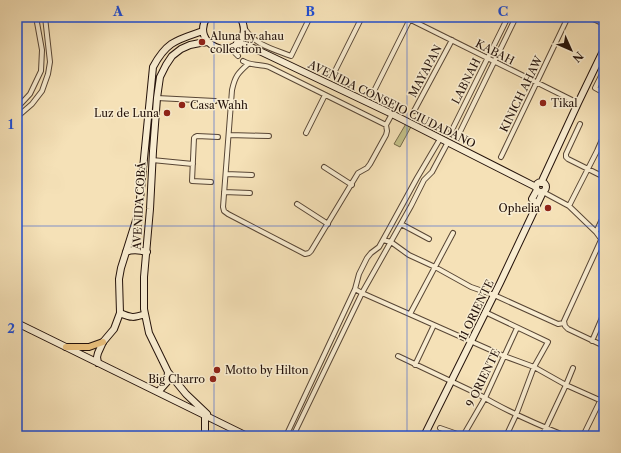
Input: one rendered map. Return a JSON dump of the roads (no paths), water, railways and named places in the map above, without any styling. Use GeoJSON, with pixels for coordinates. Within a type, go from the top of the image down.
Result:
{"type":"FeatureCollection","features":[{"type":"Feature","properties":{"kind":"main road"},"geometry":{"type":"LineString","coordinates":[[66,347],[89,347],[103,342]]}},
{"type":"Feature","properties":{"kind":"street"},"geometry":{"type":"LineString","coordinates":[[17,108],[30,94],[41,71],[42,50],[36,17]]}},
{"type":"Feature","properties":{"kind":"street"},"geometry":{"type":"LineString","coordinates":[[17,117],[32,104],[42,91],[48,74],[50,62],[45,17]]}},
{"type":"Feature","properties":{"kind":"street"},"geometry":{"type":"LineString","coordinates":[[206,17],[203,31],[204,35],[212,46],[221,49],[230,48],[237,43],[242,36],[244,26]]}},
{"type":"Feature","properties":{"kind":"street"},"geometry":{"type":"LineString","coordinates":[[240,17],[248,34],[257,42],[290,56],[310,17]]}},
{"type":"Feature","properties":{"kind":"street"},"geometry":{"type":"LineString","coordinates":[[334,73],[362,17]]}},
{"type":"Feature","properties":{"kind":"street","name":"KABAH"},"geometry":{"type":"LineString","coordinates":[[405,17],[410,18],[578,103]]}},
{"type":"Feature","properties":{"kind":"street","name":"LABNAH"},"geometry":{"type":"LineString","coordinates":[[451,132],[508,17]]}},
{"type":"Feature","properties":{"kind":"street"},"geometry":{"type":"LineString","coordinates":[[458,136],[516,17]]}},
{"type":"Feature","properties":{"kind":"street","name":"KINICH AHAW"},"geometry":{"type":"LineString","coordinates":[[501,157],[568,17]]}},
{"type":"Feature","properties":{"kind":"street"},"geometry":{"type":"LineString","coordinates":[[589,17],[604,24]]}},
{"type":"Feature","properties":{"kind":"street"},"geometry":{"type":"LineString","coordinates":[[374,91],[410,18]]}},
{"type":"Feature","properties":{"kind":"street","name":"AVENIDA COBÁ"},"geometry":{"type":"LineString","coordinates":[[98,363],[98,353],[103,342],[114,329],[120,313],[119,279],[138,214],[153,67],[158,57],[166,48],[177,40],[203,31]]}},
{"type":"Feature","properties":{"kind":"street","name":"MAYAPAN"},"geometry":{"type":"LineString","coordinates":[[414,111],[452,40]]}},
{"type":"Feature","properties":{"kind":"street","name":"AVENIDA COBÁ"},"geometry":{"type":"LineString","coordinates":[[208,42],[190,45],[181,49],[172,56],[160,77],[152,160],[147,252],[144,277],[145,314],[149,333],[168,372],[186,394],[212,419]]}},
{"type":"Feature","properties":{"kind":"street","name":"AVENIDA CONSEJO CIUDADANO"},"geometry":{"type":"LineString","coordinates":[[237,43],[249,46],[392,114],[540,189]]}},
{"type":"Feature","properties":{"kind":"street"},"geometry":{"type":"LineString","coordinates":[[230,48],[238,56]]}},
{"type":"Feature","properties":{"kind":"street"},"geometry":{"type":"LineString","coordinates":[[564,324],[564,321],[603,242],[596,232],[569,206],[540,189],[604,49]]}},
{"type":"Feature","properties":{"kind":"street"},"geometry":{"type":"LineString","coordinates":[[243,61],[248,64],[265,65],[270,67],[386,125]]}},
{"type":"Feature","properties":{"kind":"street"},"geometry":{"type":"LineString","coordinates":[[248,64],[239,72],[234,80],[232,90],[223,208],[228,214],[305,254],[311,251],[358,173],[367,168],[370,164],[386,135],[386,125],[392,114]]}},
{"type":"Feature","properties":{"kind":"street"},"geometry":{"type":"LineString","coordinates":[[604,70],[595,88],[604,93]]}},
{"type":"Feature","properties":{"kind":"street"},"geometry":{"type":"LineString","coordinates":[[306,133],[325,94]]}},
{"type":"Feature","properties":{"kind":"street"},"geometry":{"type":"LineString","coordinates":[[157,98],[215,101]]}},
{"type":"Feature","properties":{"kind":"street"},"geometry":{"type":"LineString","coordinates":[[580,124],[565,156],[568,159],[604,177]]}},
{"type":"Feature","properties":{"kind":"street"},"geometry":{"type":"LineString","coordinates":[[229,135],[269,136]]}},
{"type":"Feature","properties":{"kind":"street"},"geometry":{"type":"LineString","coordinates":[[569,206],[604,135]]}},
{"type":"Feature","properties":{"kind":"street"},"geometry":{"type":"LineString","coordinates":[[211,182],[192,181],[195,137],[218,137]]}},
{"type":"Feature","properties":{"kind":"street"},"geometry":{"type":"LineString","coordinates":[[286,436],[355,289],[359,274],[371,253],[379,247],[440,139]]}},
{"type":"Feature","properties":{"kind":"street"},"geometry":{"type":"LineString","coordinates":[[293,436],[362,293],[424,180],[432,172],[448,142]]}},
{"type":"Feature","properties":{"kind":"street"},"geometry":{"type":"LineString","coordinates":[[152,160],[193,164]]}},
{"type":"Feature","properties":{"kind":"street"},"geometry":{"type":"LineString","coordinates":[[426,163],[432,172]]}},
{"type":"Feature","properties":{"kind":"street"},"geometry":{"type":"LineString","coordinates":[[324,167],[352,185]]}},
{"type":"Feature","properties":{"kind":"street"},"geometry":{"type":"LineString","coordinates":[[226,174],[252,175]]}},
{"type":"Feature","properties":{"kind":"street"},"geometry":{"type":"LineString","coordinates":[[417,178],[424,180]]}},
{"type":"Feature","properties":{"kind":"street","name":"11 ORIENTE"},"geometry":{"type":"LineString","coordinates":[[424,436],[452,382],[537,205],[532,199],[540,189]]}},
{"type":"Feature","properties":{"kind":"street"},"geometry":{"type":"LineString","coordinates":[[224,192],[250,193]]}},
{"type":"Feature","properties":{"kind":"street"},"geometry":{"type":"LineString","coordinates":[[404,202],[411,206]]}},
{"type":"Feature","properties":{"kind":"street"},"geometry":{"type":"LineString","coordinates":[[297,204],[328,224]]}},
{"type":"Feature","properties":{"kind":"street"},"geometry":{"type":"LineString","coordinates":[[596,232],[604,216]]}},
{"type":"Feature","properties":{"kind":"street"},"geometry":{"type":"LineString","coordinates":[[401,224],[429,239]]}},
{"type":"Feature","properties":{"kind":"street"},"geometry":{"type":"LineString","coordinates":[[410,314],[453,233]]}},
{"type":"Feature","properties":{"kind":"street"},"geometry":{"type":"LineString","coordinates":[[383,240],[391,242],[409,255],[435,267],[471,287],[494,295],[558,324],[564,324]]}},
{"type":"Feature","properties":{"kind":"street"},"geometry":{"type":"LineString","coordinates":[[379,247],[384,254]]}},
{"type":"Feature","properties":{"kind":"street"},"geometry":{"type":"LineString","coordinates":[[126,252],[135,250],[147,252]]}},
{"type":"Feature","properties":{"kind":"street"},"geometry":{"type":"LineString","coordinates":[[355,289],[471,342],[534,367],[566,385],[602,401]]}},
{"type":"Feature","properties":{"kind":"street"},"geometry":{"type":"LineString","coordinates":[[485,312],[548,342],[534,367],[508,432]]}},
{"type":"Feature","properties":{"kind":"street"},"geometry":{"type":"LineString","coordinates":[[120,313],[128,317],[135,317],[145,314]]}},
{"type":"Feature","properties":{"kind":"street"},"geometry":{"type":"LineString","coordinates":[[592,341],[604,313]]}},
{"type":"Feature","properties":{"kind":"street"},"geometry":{"type":"LineString","coordinates":[[17,323],[246,436]]}},
{"type":"Feature","properties":{"kind":"street"},"geometry":{"type":"LineString","coordinates":[[564,324],[568,329],[604,346]]}},
{"type":"Feature","properties":{"kind":"street"},"geometry":{"type":"LineString","coordinates":[[415,365],[434,325]]}},
{"type":"Feature","properties":{"kind":"street","name":"9 ORIENTE"},"geometry":{"type":"LineString","coordinates":[[463,436],[485,398],[517,328]]}},
{"type":"Feature","properties":{"kind":"street"},"geometry":{"type":"LineString","coordinates":[[331,340],[338,343]]}},
{"type":"Feature","properties":{"kind":"street"},"geometry":{"type":"LineString","coordinates":[[398,356],[485,398],[490,402],[566,436]]}},
{"type":"Feature","properties":{"kind":"street"},"geometry":{"type":"LineString","coordinates":[[542,436],[573,368]]}},
{"type":"Feature","properties":{"kind":"street"},"geometry":{"type":"LineString","coordinates":[[158,392],[167,382],[168,372]]}},
{"type":"Feature","properties":{"kind":"street"},"geometry":{"type":"LineString","coordinates":[[583,436],[602,401],[604,393]]}},
{"type":"Feature","properties":{"kind":"street"},"geometry":{"type":"LineString","coordinates":[[204,415],[205,436]]}},
{"type":"Feature","properties":{"kind":"street"},"geometry":{"type":"LineString","coordinates":[[440,428],[463,436]]}},
{"type":"Feature","properties":{"kind":"place","name":"Aluna by ahau collection"},"geometry":{"type":"Point","coordinates":[202,42]}},
{"type":"Feature","properties":{"kind":"place","name":"Tikal"},"geometry":{"type":"Point","coordinates":[543,103]}},
{"type":"Feature","properties":{"kind":"place","name":"Casa Wahh"},"geometry":{"type":"Point","coordinates":[182,105]}},
{"type":"Feature","properties":{"kind":"place","name":"Luz de Luna"},"geometry":{"type":"Point","coordinates":[167,113]}},
{"type":"Feature","properties":{"kind":"place","name":"Ophelia"},"geometry":{"type":"Point","coordinates":[548,208]}},
{"type":"Feature","properties":{"kind":"place","name":"Motto by Hilton"},"geometry":{"type":"Point","coordinates":[217,370]}},
{"type":"Feature","properties":{"kind":"place","name":"Big Charro"},"geometry":{"type":"Point","coordinates":[213,379]}}]}
